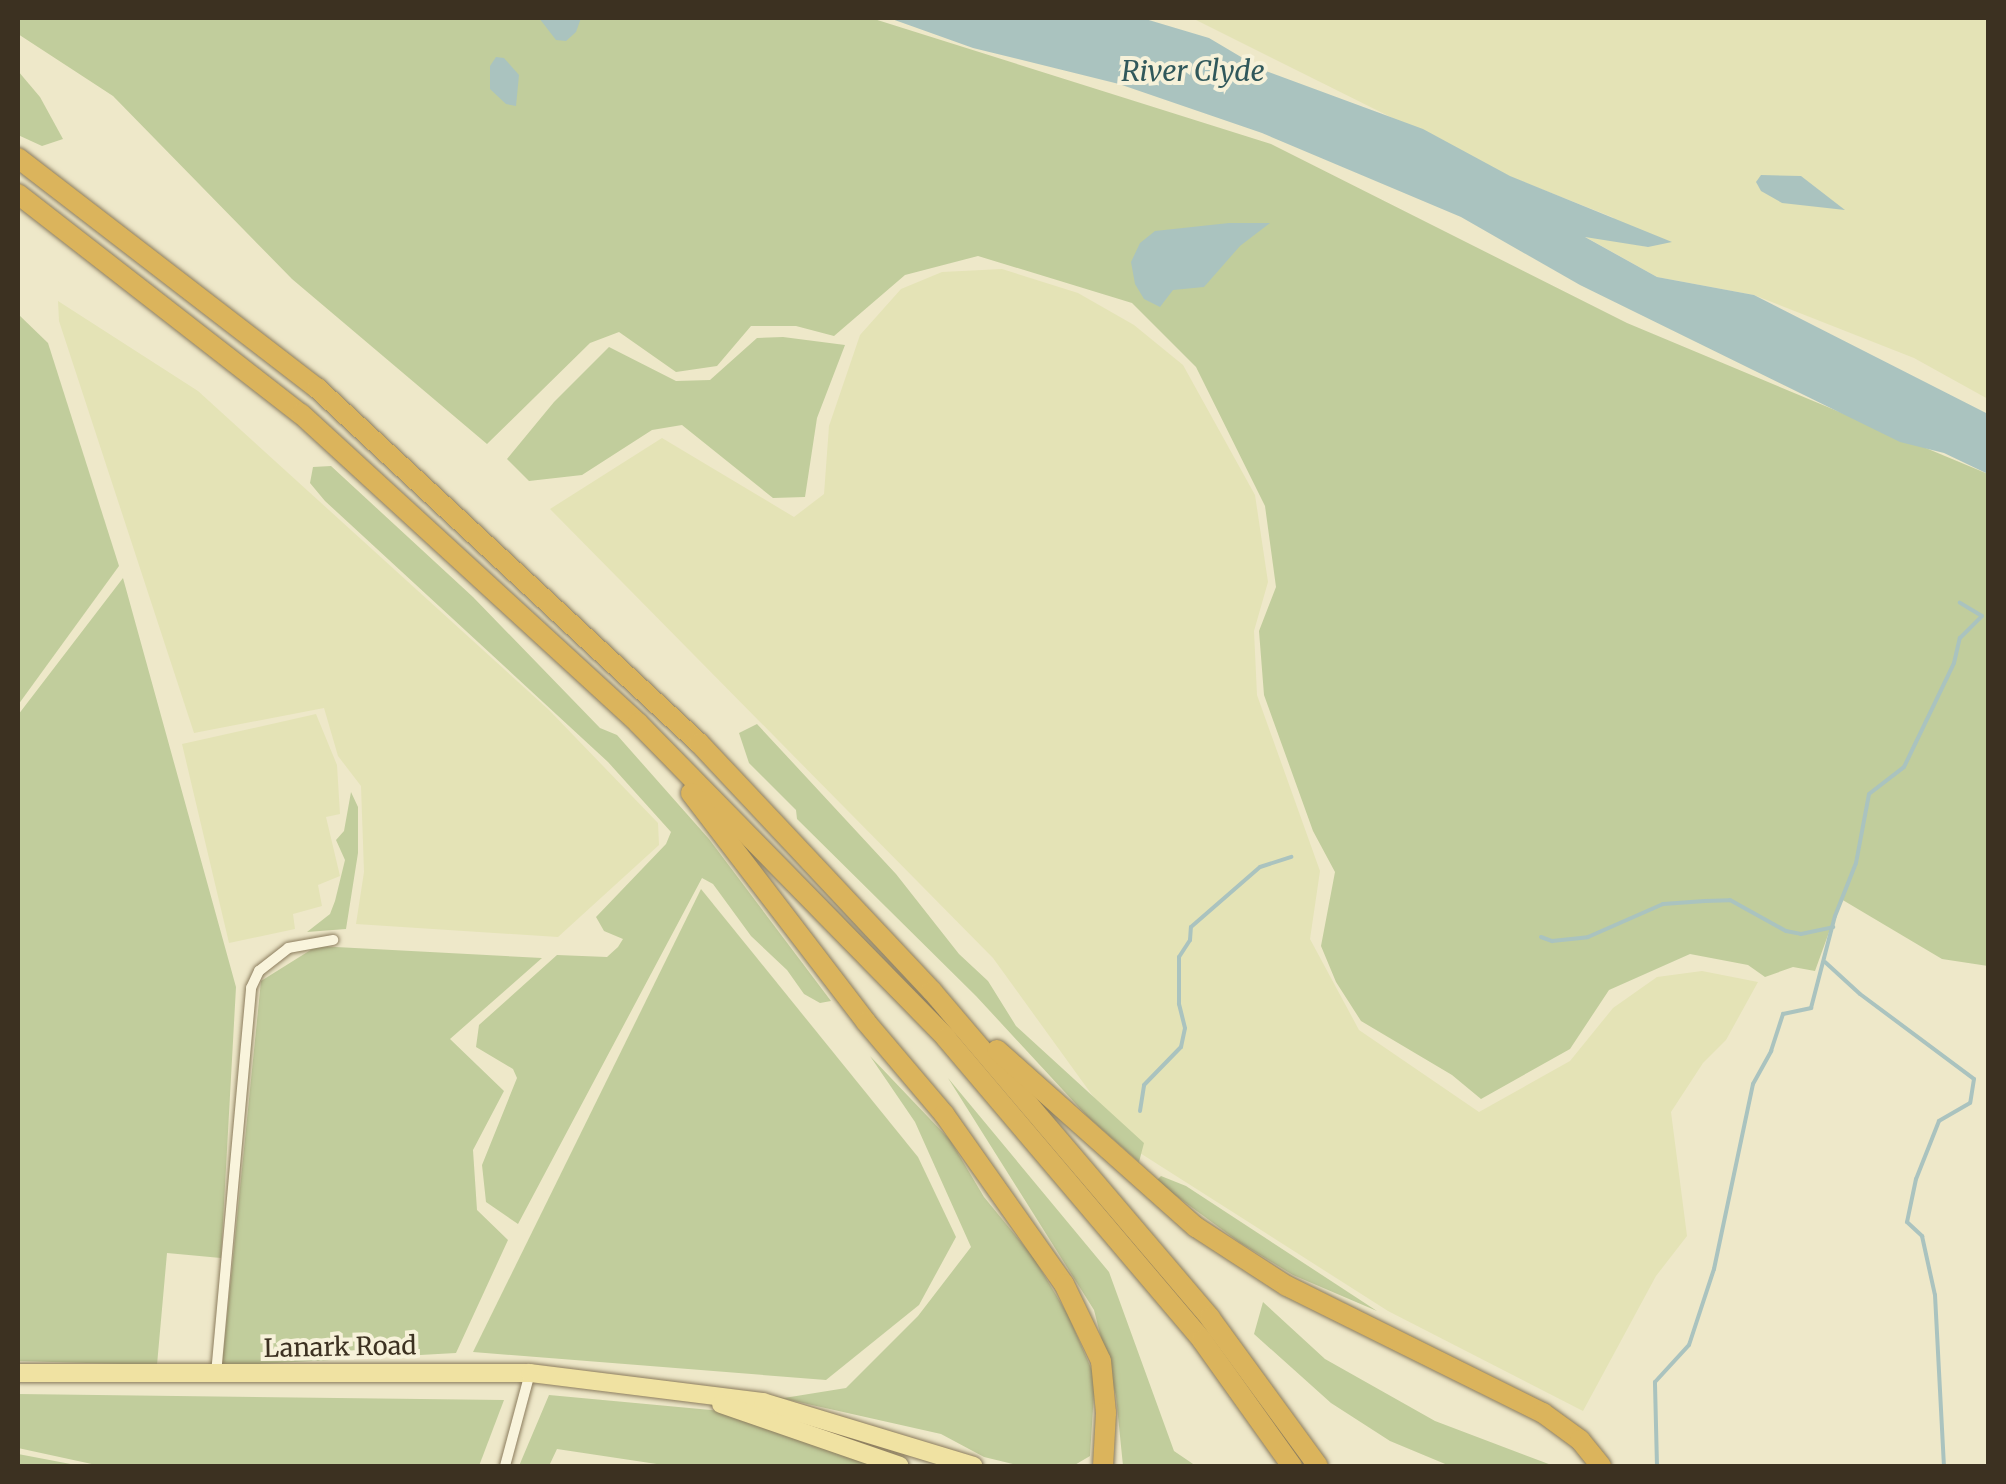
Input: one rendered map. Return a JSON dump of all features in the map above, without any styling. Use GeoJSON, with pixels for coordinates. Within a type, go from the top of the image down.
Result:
{"type":"FeatureCollection","features":[{"type":"Feature","properties":{"kind":"highway"},"geometry":{"type":"LineString","coordinates":[[18,158],[318,388],[699,743],[932,991],[1210,1318],[1318,1466]]}},
{"type":"Feature","properties":{"kind":"highway"},"geometry":{"type":"LineString","coordinates":[[18,194],[302,414],[638,723],[946,1038],[1202,1340],[1292,1466]]}},
{"type":"Feature","properties":{"kind":"highway"},"geometry":{"type":"LineString","coordinates":[[638,723],[866,1022],[944,1114],[1064,1284],[1100,1362],[1106,1413],[1104,1466]]}},
{"type":"Feature","properties":{"kind":"highway"},"geometry":{"type":"LineString","coordinates":[[932,991],[1196,1227],[1287,1286],[1543,1413],[1580,1440],[1601,1466]]}},
{"type":"Feature","properties":{"kind":"main road","name":"Lanark Road"},"geometry":{"type":"LineString","coordinates":[[18,1373],[530,1373],[763,1402],[974,1466]]}},
{"type":"Feature","properties":{"kind":"main road","name":"Lanark Road"},"geometry":{"type":"LineString","coordinates":[[662,1388],[754,1414],[900,1466]]}},
{"type":"Feature","properties":{"kind":"street"},"geometry":{"type":"LineString","coordinates":[[216,1374],[251,988],[259,970],[288,948],[332,940]]}},
{"type":"Feature","properties":{"kind":"street"},"geometry":{"type":"LineString","coordinates":[[505,1466],[530,1373]]}},
{"type":"Feature","properties":{"kind":"green space"},"geometry":{"type":"Polygon","coordinates":[[[18,18],[871,18],[1271,144],[1627,323],[1988,474],[1988,966],[1942,959],[1841,899],[1815,971],[1793,967],[1765,977],[1748,965],[1690,954],[1609,990],[1570,1049],[1481,1099],[1452,1075],[1361,1021],[1336,982],[1321,946],[1335,872],[1313,831],[1264,695],[1259,631],[1276,587],[1265,506],[1196,367],[1132,303],[978,256],[905,275],[834,336],[796,326],[751,326],[717,366],[676,372],[619,332],[590,343],[487,444],[292,279],[113,96],[18,34],[18,18]]]}},
{"type":"Feature","properties":{"kind":"green space"},"geometry":{"type":"Polygon","coordinates":[[[1192,18],[1988,18],[1988,399],[1914,358],[1754,295],[1657,277],[1582,235],[1648,247],[1612,217],[1513,178],[1192,18]]]}},
{"type":"Feature","properties":{"kind":"green space"},"geometry":{"type":"Polygon","coordinates":[[[18,71],[40,97],[63,139],[42,146],[18,135],[18,71]]]}},
{"type":"Feature","properties":{"kind":"green space"},"geometry":{"type":"Polygon","coordinates":[[[1002,269],[1078,293],[1134,325],[1183,365],[1255,495],[1268,582],[1254,631],[1257,695],[1320,871],[1310,939],[1359,1030],[1479,1112],[1570,1061],[1613,1008],[1657,977],[1702,971],[1758,982],[1726,1040],[1703,1063],[1671,1112],[1687,1236],[1656,1276],[1583,1411],[1388,1311],[1129,1146],[993,958],[550,509],[662,438],[794,517],[824,494],[829,426],[860,335],[901,289],[942,272],[1002,269]]]}},
{"type":"Feature","properties":{"kind":"green space"},"geometry":{"type":"Polygon","coordinates":[[[58,301],[198,391],[549,710],[658,823],[659,845],[558,937],[356,924],[364,872],[361,786],[338,756],[324,708],[194,733],[59,321],[58,301]]]}},
{"type":"Feature","properties":{"kind":"green space"},"geometry":{"type":"Polygon","coordinates":[[[18,314],[48,343],[119,566],[18,705],[18,314]]]}},
{"type":"Feature","properties":{"kind":"green space"},"geometry":{"type":"Polygon","coordinates":[[[783,337],[845,345],[817,418],[805,497],[773,498],[682,425],[652,430],[582,475],[529,481],[507,459],[554,402],[609,347],[676,381],[710,380],[757,338],[783,337]]]}},
{"type":"Feature","properties":{"kind":"green space"},"geometry":{"type":"Polygon","coordinates":[[[331,466],[473,597],[600,728],[617,735],[709,839],[831,1001],[820,1003],[804,994],[787,970],[751,936],[713,884],[702,878],[518,1224],[486,1202],[482,1165],[517,1078],[513,1069],[476,1047],[479,1025],[557,955],[607,957],[618,947],[623,939],[604,931],[596,917],[666,844],[671,832],[608,762],[325,501],[310,483],[313,467],[331,466]]]}},
{"type":"Feature","properties":{"kind":"green space"},"geometry":{"type":"Polygon","coordinates":[[[123,578],[236,987],[221,1258],[167,1253],[157,1365],[18,1361],[18,715],[123,578]]]}},
{"type":"Feature","properties":{"kind":"green space"},"geometry":{"type":"Polygon","coordinates":[[[316,714],[337,765],[340,814],[326,817],[340,876],[318,885],[322,906],[293,914],[295,929],[229,943],[182,744],[316,714]]]}},
{"type":"Feature","properties":{"kind":"green space"},"geometry":{"type":"Polygon","coordinates":[[[757,724],[896,874],[959,954],[988,981],[1016,1026],[1144,1143],[1139,1162],[1087,1116],[976,996],[797,819],[796,810],[749,763],[739,733],[757,724]]]}},
{"type":"Feature","properties":{"kind":"green space"},"geometry":{"type":"Polygon","coordinates":[[[351,792],[358,807],[358,853],[346,929],[307,932],[330,914],[335,901],[345,860],[336,840],[344,831],[351,792]]]}},
{"type":"Feature","properties":{"kind":"green space"},"geometry":{"type":"Polygon","coordinates":[[[701,889],[918,1157],[956,1237],[919,1305],[826,1380],[473,1352],[701,889]]]}},
{"type":"Feature","properties":{"kind":"green space"},"geometry":{"type":"Polygon","coordinates":[[[317,946],[542,958],[450,1039],[504,1091],[473,1150],[477,1210],[508,1240],[456,1353],[222,1366],[261,981],[317,946]]]}},
{"type":"Feature","properties":{"kind":"green space"},"geometry":{"type":"Polygon","coordinates":[[[870,1056],[950,1140],[984,1197],[1034,1258],[1068,1315],[1095,1377],[1090,1456],[1073,1466],[1021,1466],[984,1457],[941,1434],[763,1394],[784,1398],[846,1388],[918,1316],[971,1247],[915,1122],[870,1056]]]}},
{"type":"Feature","properties":{"kind":"green space"},"geometry":{"type":"Polygon","coordinates":[[[948,1078],[1109,1272],[1174,1451],[1196,1466],[1123,1466],[1116,1396],[1094,1310],[948,1078]]]}},
{"type":"Feature","properties":{"kind":"green space"},"geometry":{"type":"Polygon","coordinates":[[[1161,1176],[1186,1186],[1377,1311],[1293,1275],[1239,1242],[1156,1181],[1161,1176]]]}},
{"type":"Feature","properties":{"kind":"green space"},"geometry":{"type":"Polygon","coordinates":[[[1263,1302],[1325,1359],[1435,1421],[1554,1466],[1450,1466],[1390,1441],[1331,1403],[1254,1334],[1263,1302]]]}},
{"type":"Feature","properties":{"kind":"green space"},"geometry":{"type":"Polygon","coordinates":[[[18,1394],[504,1400],[479,1466],[101,1466],[18,1448],[18,1394]]]}},
{"type":"Feature","properties":{"kind":"green space"},"geometry":{"type":"Polygon","coordinates":[[[549,1395],[754,1414],[893,1466],[670,1466],[557,1449],[549,1466],[519,1466],[549,1395]]]}},
{"type":"Feature","properties":{"kind":"green space"},"geometry":{"type":"Polygon","coordinates":[[[18,1454],[81,1466],[18,1466],[18,1454]]]}},
{"type":"Feature","properties":{"kind":"water"},"geometry":{"type":"Polygon","coordinates":[[[539,18],[581,18],[576,32],[566,41],[556,40],[539,18]]]}},
{"type":"Feature","properties":{"kind":"water","name":"River Clyde"},"geometry":{"type":"Polygon","coordinates":[[[889,18],[1142,18],[1209,38],[1263,70],[1423,129],[1510,176],[1672,242],[1648,247],[1585,237],[1657,277],[1754,295],[1988,414],[1988,474],[1944,453],[1900,442],[1580,285],[1461,217],[1262,133],[1119,84],[973,48],[889,18]]]}},
{"type":"Feature","properties":{"kind":"water"},"geometry":{"type":"Polygon","coordinates":[[[496,57],[504,58],[519,75],[516,106],[506,104],[490,89],[490,66],[496,57]]]}},
{"type":"Feature","properties":{"kind":"water"},"geometry":{"type":"Polygon","coordinates":[[[1761,175],[1801,176],[1845,210],[1782,203],[1761,191],[1756,182],[1761,175]]]}},
{"type":"Feature","properties":{"kind":"water"},"geometry":{"type":"Polygon","coordinates":[[[1270,223],[1240,246],[1204,287],[1173,290],[1160,307],[1144,299],[1135,284],[1131,262],[1140,243],[1155,231],[1270,223]]]}},
{"type":"Feature","properties":{"kind":"waterway"},"geometry":{"type":"LineString","coordinates":[[1657,1466],[1655,1382],[1689,1345],[1714,1269],[1753,1084],[1771,1051],[1783,1014],[1811,1008],[1835,916],[1856,863],[1869,794],[1904,767],[1954,663],[1960,638],[1982,616],[1960,603]]}},
{"type":"Feature","properties":{"kind":"waterway"},"geometry":{"type":"LineString","coordinates":[[1140,1111],[1144,1085],[1181,1047],[1185,1028],[1179,1004],[1179,957],[1190,940],[1191,927],[1260,867],[1291,857]]}},
{"type":"Feature","properties":{"kind":"waterway"},"geometry":{"type":"LineString","coordinates":[[1541,937],[1552,941],[1588,937],[1663,904],[1730,900],[1786,931],[1801,934],[1833,927]]}},
{"type":"Feature","properties":{"kind":"waterway"},"geometry":{"type":"LineString","coordinates":[[1825,962],[1860,994],[1974,1079],[1970,1103],[1939,1121],[1916,1179],[1907,1222],[1922,1236],[1935,1295],[1944,1466]]}}]}
